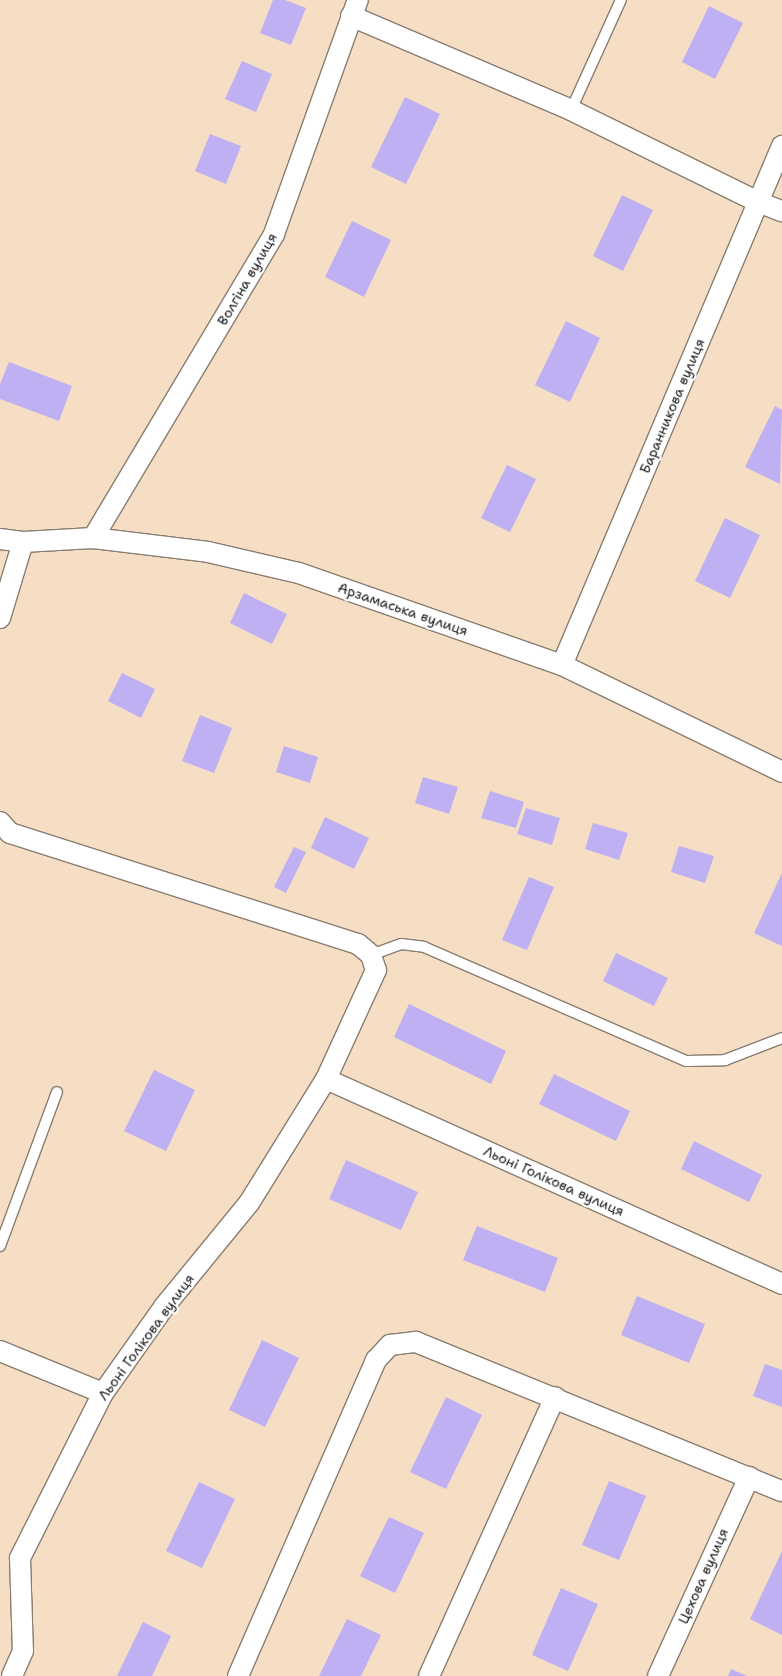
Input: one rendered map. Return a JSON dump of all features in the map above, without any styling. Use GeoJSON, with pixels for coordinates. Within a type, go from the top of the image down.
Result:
{"type":"FeatureCollection","features":[{"type":"Feature","properties":{"kind":"street"},"geometry":{"type":"LineString","coordinates":[[355,8],[571,110],[758,202],[782,211]]}},
{"type":"Feature","properties":{"kind":"street","name":"Волгіна вулиця"},"geometry":{"type":"LineString","coordinates":[[94,538],[274,234],[355,8]]}},
{"type":"Feature","properties":{"kind":"street","name":"Баранникова вулиця"},"geometry":{"type":"LineString","coordinates":[[562,665],[782,146]]}},
{"type":"Feature","properties":{"kind":"street","name":"Арзамаська вулиця"},"geometry":{"type":"LineString","coordinates":[[0,540],[23,542],[94,538],[208,552],[299,573],[562,665],[782,772]]}},
{"type":"Feature","properties":{"kind":"street"},"geometry":{"type":"LineString","coordinates":[[0,618],[23,542]]}},
{"type":"Feature","properties":{"kind":"street"},"geometry":{"type":"LineString","coordinates":[[0,822],[10,833],[358,944],[371,955]]}},
{"type":"Feature","properties":{"kind":"street","name":"Льоні Голікова вулиця"},"geometry":{"type":"LineString","coordinates":[[12,1676],[23,1651],[20,1558],[103,1393],[164,1307],[249,1203],[326,1079],[374,978],[375,962],[371,955]]}},
{"type":"Feature","properties":{"kind":"street","name":"Льоні Голікова вулиця"},"geometry":{"type":"LineString","coordinates":[[326,1079],[782,1284]]}},
{"type":"Feature","properties":{"kind":"street"},"geometry":{"type":"LineString","coordinates":[[238,1676],[376,1360],[390,1345],[416,1342],[782,1491]]}},
{"type":"Feature","properties":{"kind":"street"},"geometry":{"type":"LineString","coordinates":[[0,1351],[103,1393]]}},
{"type":"Feature","properties":{"kind":"street"},"geometry":{"type":"LineString","coordinates":[[430,1676],[555,1398]]}},
{"type":"Feature","properties":{"kind":"street","name":"Цехова вулиця"},"geometry":{"type":"LineString","coordinates":[[658,1676],[748,1477]]}},
{"type":"Feature","properties":{"kind":"lane"},"geometry":{"type":"LineString","coordinates":[[571,110],[621,0]]}},
{"type":"Feature","properties":{"kind":"lane"},"geometry":{"type":"LineString","coordinates":[[371,955],[401,944],[424,948],[686,1062],[725,1060],[782,1038]]}},
{"type":"Feature","properties":{"kind":"lane"},"geometry":{"type":"LineString","coordinates":[[0,1246],[57,1092]]}},
{"type":"Feature","properties":{"kind":"building"},"geometry":{"type":"Polygon","coordinates":[[[273,0],[285,0],[306,8],[291,45],[260,33],[273,0]]]}},
{"type":"Feature","properties":{"kind":"building"},"geometry":{"type":"Polygon","coordinates":[[[709,6],[743,23],[715,79],[682,62],[709,6]]]}},
{"type":"Feature","properties":{"kind":"building"},"geometry":{"type":"Polygon","coordinates":[[[242,61],[272,74],[256,112],[225,99],[242,61]]]}},
{"type":"Feature","properties":{"kind":"building"},"geometry":{"type":"Polygon","coordinates":[[[405,97],[440,114],[406,184],[371,167],[405,97]]]}},
{"type":"Feature","properties":{"kind":"building"},"geometry":{"type":"Polygon","coordinates":[[[210,134],[241,146],[226,184],[195,171],[210,134]]]}},
{"type":"Feature","properties":{"kind":"building"},"geometry":{"type":"Polygon","coordinates":[[[622,195],[653,210],[623,271],[593,256],[622,195]]]}},
{"type":"Feature","properties":{"kind":"building"},"geometry":{"type":"Polygon","coordinates":[[[352,221],[391,240],[364,297],[325,277],[352,221]]]}},
{"type":"Feature","properties":{"kind":"building"},"geometry":{"type":"Polygon","coordinates":[[[566,321],[600,338],[570,402],[535,385],[566,321]]]}},
{"type":"Feature","properties":{"kind":"building"},"geometry":{"type":"Polygon","coordinates":[[[9,362],[72,386],[59,421],[0,399],[0,384],[9,362]]]}},
{"type":"Feature","properties":{"kind":"building"},"geometry":{"type":"Polygon","coordinates":[[[775,406],[782,410],[780,484],[745,467],[775,406]]]}},
{"type":"Feature","properties":{"kind":"building"},"geometry":{"type":"Polygon","coordinates":[[[507,465],[536,479],[510,532],[481,518],[507,465]]]}},
{"type":"Feature","properties":{"kind":"building"},"geometry":{"type":"Polygon","coordinates":[[[725,518],[760,535],[730,598],[695,581],[725,518]]]}},
{"type":"Feature","properties":{"kind":"building"},"geometry":{"type":"Polygon","coordinates":[[[244,593],[287,614],[272,644],[230,623],[244,593]]]}},
{"type":"Feature","properties":{"kind":"building"},"geometry":{"type":"Polygon","coordinates":[[[122,673],[155,689],[141,718],[108,701],[122,673]]]}},
{"type":"Feature","properties":{"kind":"building"},"geometry":{"type":"Polygon","coordinates":[[[200,715],[232,728],[214,773],[182,761],[200,715]]]}},
{"type":"Feature","properties":{"kind":"building"},"geometry":{"type":"Polygon","coordinates":[[[284,746],[318,757],[310,783],[276,772],[284,746]]]}},
{"type":"Feature","properties":{"kind":"building"},"geometry":{"type":"Polygon","coordinates":[[[423,777],[458,787],[449,814],[415,803],[423,777]]]}},
{"type":"Feature","properties":{"kind":"building"},"geometry":{"type":"Polygon","coordinates":[[[490,791],[524,802],[516,828],[481,818],[490,791]]]}},
{"type":"Feature","properties":{"kind":"building"},"geometry":{"type":"Polygon","coordinates":[[[526,808],[560,818],[552,845],[517,834],[526,808]]]}},
{"type":"Feature","properties":{"kind":"building"},"geometry":{"type":"Polygon","coordinates":[[[325,817],[369,838],[354,869],[311,848],[325,817]]]}},
{"type":"Feature","properties":{"kind":"building"},"geometry":{"type":"Polygon","coordinates":[[[593,823],[628,833],[619,860],[585,849],[593,823]]]}},
{"type":"Feature","properties":{"kind":"building"},"geometry":{"type":"Polygon","coordinates":[[[679,846],[714,856],[705,883],[671,872],[679,846]]]}},
{"type":"Feature","properties":{"kind":"building"},"geometry":{"type":"Polygon","coordinates":[[[294,847],[306,852],[286,893],[274,887],[294,847]]]}},
{"type":"Feature","properties":{"kind":"building"},"geometry":{"type":"Polygon","coordinates":[[[782,873],[782,946],[754,933],[782,873]]]}},
{"type":"Feature","properties":{"kind":"building"},"geometry":{"type":"Polygon","coordinates":[[[529,877],[554,887],[527,950],[502,940],[529,877]]]}},
{"type":"Feature","properties":{"kind":"building"},"geometry":{"type":"Polygon","coordinates":[[[616,953],[668,978],[654,1006],[603,981],[616,953]]]}},
{"type":"Feature","properties":{"kind":"building"},"geometry":{"type":"Polygon","coordinates":[[[409,1004],[506,1051],[491,1084],[394,1037],[409,1004]]]}},
{"type":"Feature","properties":{"kind":"building"},"geometry":{"type":"Polygon","coordinates":[[[154,1070],[195,1090],[166,1151],[124,1131],[154,1070]]]}},
{"type":"Feature","properties":{"kind":"building"},"geometry":{"type":"Polygon","coordinates":[[[554,1074],[630,1111],[616,1141],[539,1104],[554,1074]]]}},
{"type":"Feature","properties":{"kind":"building"},"geometry":{"type":"Polygon","coordinates":[[[694,1141],[762,1175],[749,1202],[681,1169],[694,1141]]]}},
{"type":"Feature","properties":{"kind":"building"},"geometry":{"type":"Polygon","coordinates":[[[346,1160],[418,1192],[401,1230],[329,1199],[346,1160]]]}},
{"type":"Feature","properties":{"kind":"building"},"geometry":{"type":"Polygon","coordinates":[[[477,1226],[558,1258],[545,1292],[463,1260],[477,1226]]]}},
{"type":"Feature","properties":{"kind":"building"},"geometry":{"type":"Polygon","coordinates":[[[637,1296],[705,1324],[689,1363],[621,1335],[637,1296]]]}},
{"type":"Feature","properties":{"kind":"building"},"geometry":{"type":"Polygon","coordinates":[[[262,1340],[299,1358],[265,1427],[229,1410],[262,1340]]]}},
{"type":"Feature","properties":{"kind":"building"},"geometry":{"type":"Polygon","coordinates":[[[765,1364],[782,1370],[782,1407],[753,1396],[765,1364]]]}},
{"type":"Feature","properties":{"kind":"building"},"geometry":{"type":"Polygon","coordinates":[[[446,1397],[482,1415],[446,1489],[410,1472],[446,1397]]]}},
{"type":"Feature","properties":{"kind":"building"},"geometry":{"type":"Polygon","coordinates":[[[609,1481],[646,1496],[619,1560],[582,1545],[609,1481]]]}},
{"type":"Feature","properties":{"kind":"building"},"geometry":{"type":"Polygon","coordinates":[[[199,1482],[235,1499],[202,1568],[166,1551],[199,1482]]]}},
{"type":"Feature","properties":{"kind":"building"},"geometry":{"type":"Polygon","coordinates":[[[389,1517],[424,1533],[395,1593],[360,1576],[389,1517]]]}},
{"type":"Feature","properties":{"kind":"building"},"geometry":{"type":"Polygon","coordinates":[[[782,1551],[782,1635],[750,1619],[782,1551]]]}},
{"type":"Feature","properties":{"kind":"building"},"geometry":{"type":"Polygon","coordinates":[[[561,1588],[598,1604],[568,1671],[532,1655],[561,1588]]]}},
{"type":"Feature","properties":{"kind":"building"},"geometry":{"type":"Polygon","coordinates":[[[347,1619],[381,1635],[361,1676],[319,1676],[347,1619]]]}},
{"type":"Feature","properties":{"kind":"building"},"geometry":{"type":"Polygon","coordinates":[[[143,1622],[171,1636],[152,1676],[117,1676],[143,1622]]]}},
{"type":"Feature","properties":{"kind":"building"},"geometry":{"type":"Polygon","coordinates":[[[731,1669],[747,1676],[728,1676],[731,1669]]]}}]}
